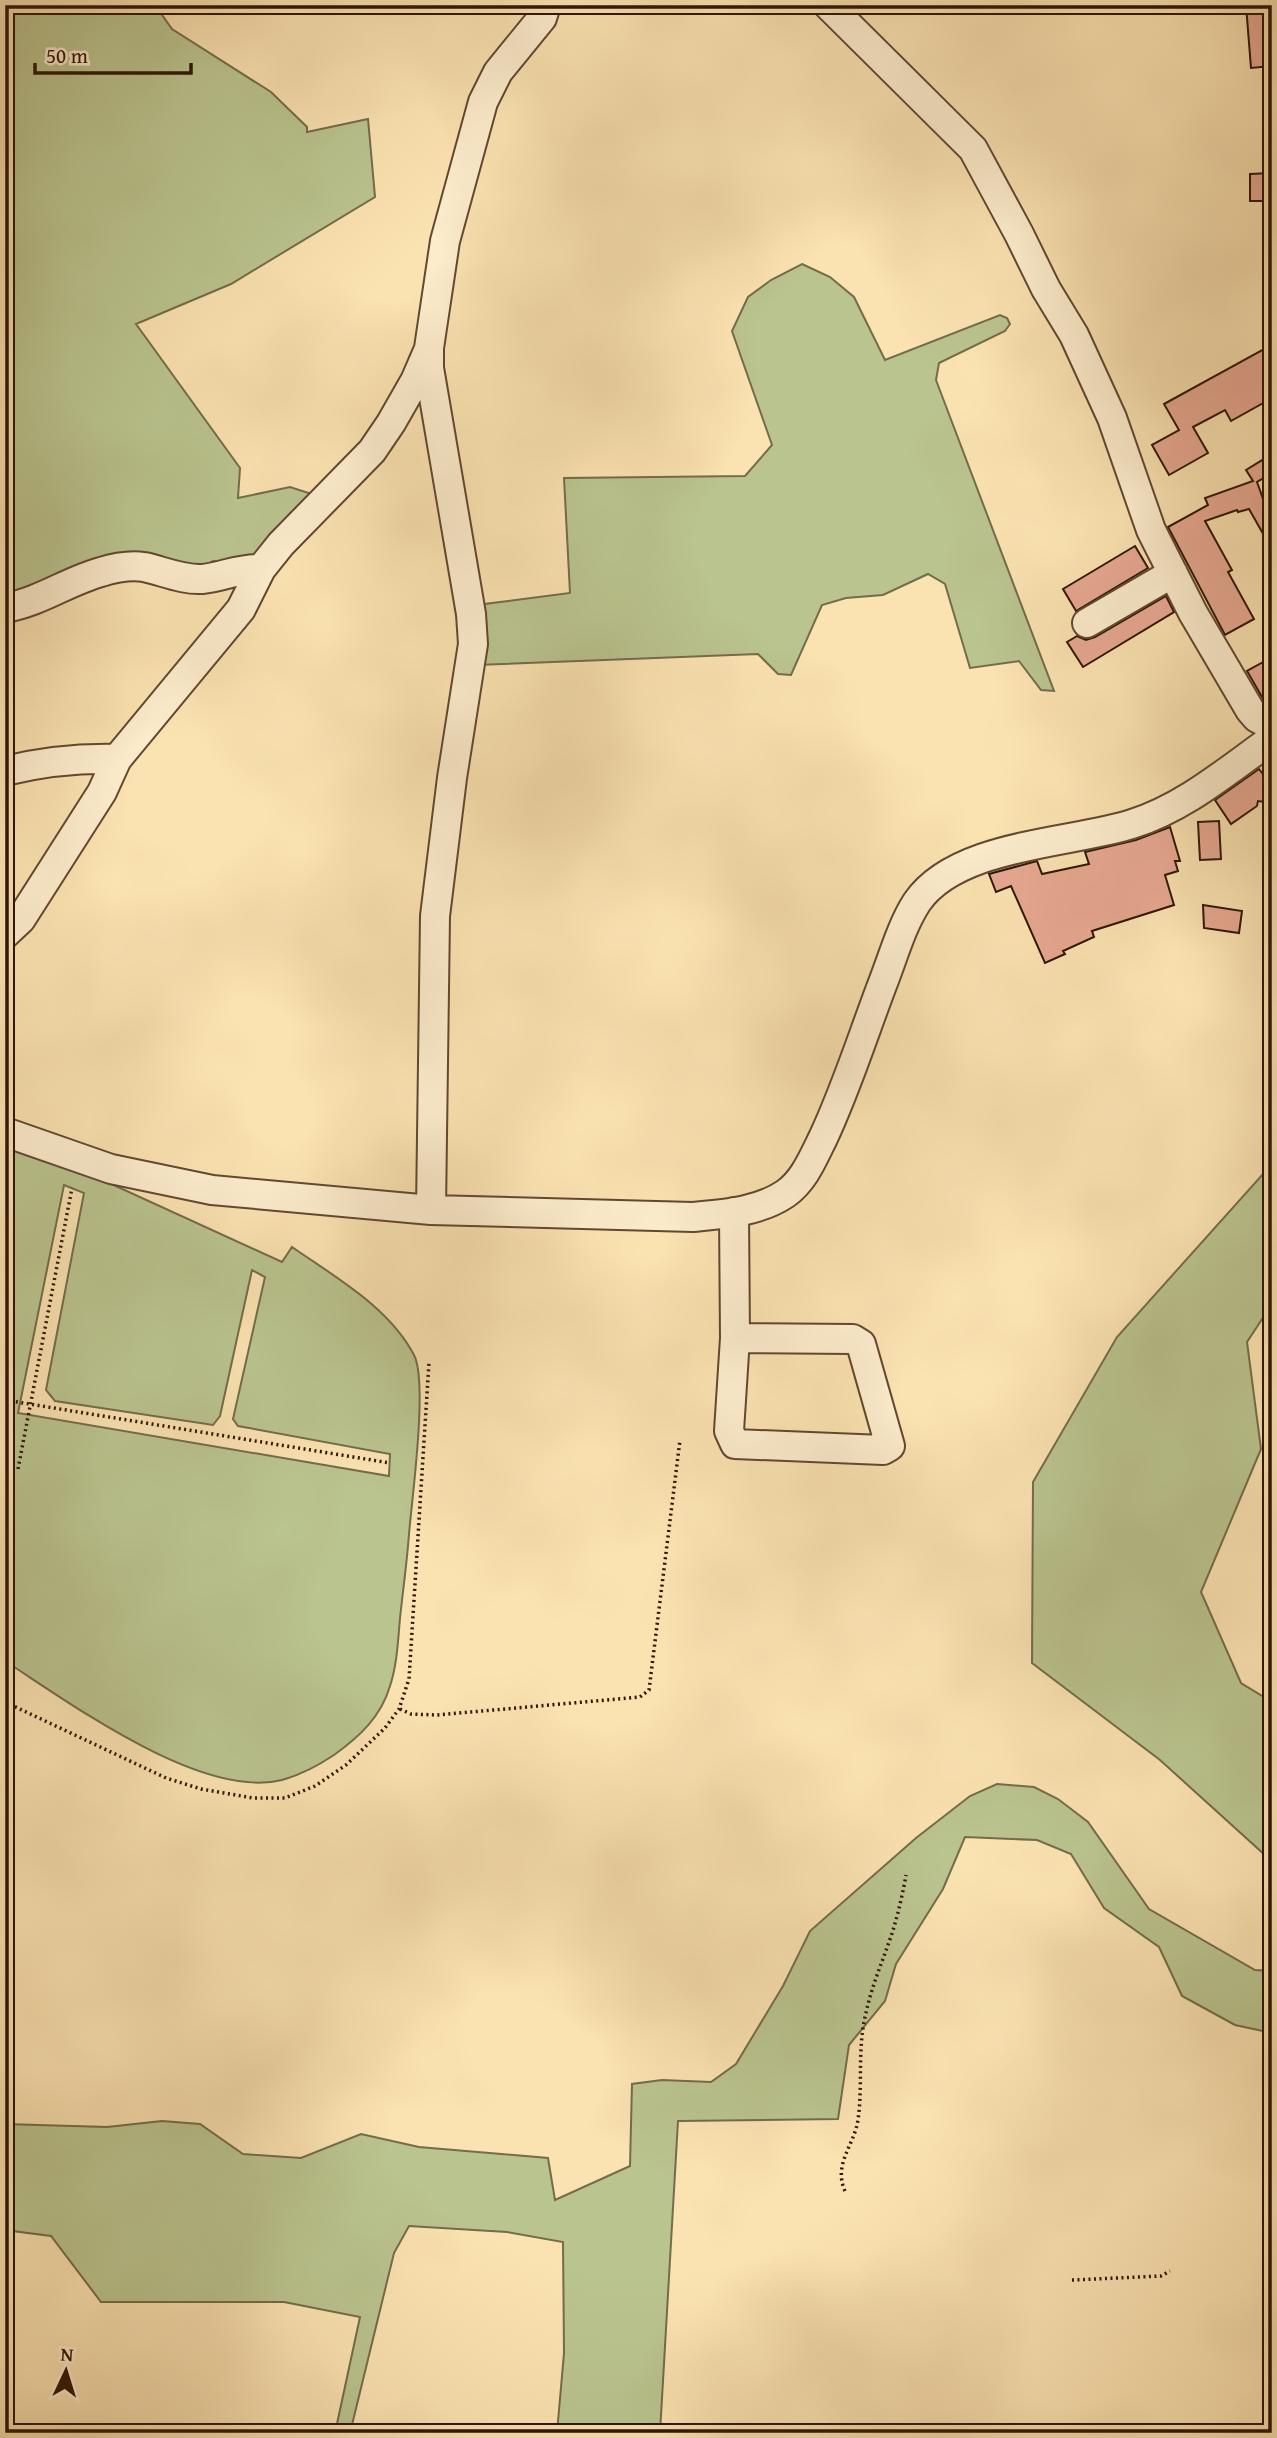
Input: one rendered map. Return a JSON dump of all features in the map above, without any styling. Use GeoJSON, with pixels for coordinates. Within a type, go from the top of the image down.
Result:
{"type":"FeatureCollection","features":[{"type":"Feature","properties":{"kind":"street"},"geometry":{"type":"LineString","coordinates":[[431,1210],[435,916],[452,778],[473,644],[471,614],[429,368],[429,348],[446,241],[483,102],[498,72],[542,18],[546,5]]}},
{"type":"Feature","properties":{"kind":"street"},"geometry":{"type":"LineString","coordinates":[[828,5],[973,149],[1046,289],[1074,335],[1112,418],[1151,530],[1173,573],[1250,710],[1257,718],[1272,726]]}},
{"type":"Feature","properties":{"kind":"street"},"geometry":{"type":"LineString","coordinates":[[5,934],[21,919],[102,792],[117,760],[241,609],[261,569],[281,544],[372,452],[409,391],[429,348]]}},
{"type":"Feature","properties":{"kind":"street"},"geometry":{"type":"LineString","coordinates":[[5,608],[21,605],[101,572],[122,567],[141,567],[180,577],[202,579],[261,569]]}},
{"type":"Feature","properties":{"kind":"street"},"geometry":{"type":"LineString","coordinates":[[1087,623],[1173,573]]}},
{"type":"Feature","properties":{"kind":"street"},"geometry":{"type":"LineString","coordinates":[[5,1132],[111,1169],[212,1190],[431,1210],[693,1217],[734,1212],[761,1205],[784,1194],[799,1182],[811,1164],[831,1121],[902,932],[917,902],[929,888],[945,874],[998,853],[1132,824],[1181,804],[1272,739]]}},
{"type":"Feature","properties":{"kind":"street"},"geometry":{"type":"LineString","coordinates":[[5,771],[33,764],[117,760]]}},
{"type":"Feature","properties":{"kind":"street"},"geometry":{"type":"LineString","coordinates":[[734,1212],[735,1338],[729,1431],[735,1444],[883,1450],[890,1446],[862,1344],[853,1339],[735,1338]]}},
{"type":"Feature","properties":{"kind":"path"},"geometry":{"type":"LineString","coordinates":[[18,1469],[72,1188]]}},
{"type":"Feature","properties":{"kind":"path"},"geometry":{"type":"LineString","coordinates":[[5,1702],[166,1778],[201,1789],[253,1798],[285,1798],[314,1786],[346,1765],[385,1728],[399,1709],[409,1679],[429,1362]]}},
{"type":"Feature","properties":{"kind":"path"},"geometry":{"type":"LineString","coordinates":[[5,1400],[390,1463]]}},
{"type":"Feature","properties":{"kind":"path"},"geometry":{"type":"LineString","coordinates":[[399,1709],[411,1714],[437,1715],[640,1697],[649,1690],[680,1440]]}},
{"type":"Feature","properties":{"kind":"path"},"geometry":{"type":"LineString","coordinates":[[845,2191],[841,2183],[840,2168],[858,2122],[862,2064],[860,2045],[866,2013],[894,1927],[906,1875]]}},
{"type":"Feature","properties":{"kind":"path"},"geometry":{"type":"LineString","coordinates":[[1072,2280],[1161,2276],[1170,2271]]}},
{"type":"Feature","properties":{"kind":"green space"},"geometry":{"type":"Polygon","coordinates":[[[5,5],[155,5],[172,29],[271,92],[307,127],[307,132],[368,119],[375,197],[231,284],[136,324],[240,468],[238,498],[290,487],[318,496],[261,565],[213,561],[187,579],[132,575],[5,599],[5,5]]]}},
{"type":"Feature","properties":{"kind":"green space"},"geometry":{"type":"Polygon","coordinates":[[[802,264],[830,277],[854,297],[885,360],[1000,315],[1007,318],[1010,324],[1005,331],[939,363],[936,380],[1054,691],[1041,690],[1019,661],[970,668],[945,584],[928,574],[883,595],[846,598],[822,605],[791,675],[778,674],[758,654],[476,665],[477,605],[570,593],[564,478],[745,476],[772,445],[732,331],[748,297],[771,280],[802,264]]]}},
{"type":"Feature","properties":{"kind":"green space"},"geometry":{"type":"Polygon","coordinates":[[[5,1145],[107,1182],[282,1262],[292,1247],[360,1294],[390,1322],[414,1355],[420,1389],[416,1469],[397,1653],[392,1678],[375,1717],[334,1755],[282,1780],[250,1782],[214,1776],[138,1744],[5,1661],[5,1145]],[[64,1185],[18,1413],[389,1476],[390,1454],[238,1426],[233,1419],[265,1277],[252,1270],[220,1416],[213,1425],[55,1401],[46,1390],[84,1193],[64,1185]]]}},
{"type":"Feature","properties":{"kind":"green space"},"geometry":{"type":"Polygon","coordinates":[[[1272,1164],[1272,1304],[1247,1342],[1261,1449],[1201,1592],[1241,1683],[1272,1702],[1272,1857],[1266,1856],[1160,1760],[1032,1663],[1033,1482],[1117,1337],[1272,1164]]]}},
{"type":"Feature","properties":{"kind":"green space"},"geometry":{"type":"Polygon","coordinates":[[[997,1784],[1034,1787],[1058,1799],[1088,1822],[1149,1909],[1255,1970],[1272,1971],[1272,2033],[1235,2025],[1182,1996],[1159,1947],[1104,1908],[1071,1854],[1037,1840],[965,1837],[943,1889],[896,1964],[885,2001],[849,2045],[838,2119],[678,2121],[660,2433],[557,2433],[564,2353],[563,2242],[507,2232],[409,2226],[394,2253],[350,2433],[335,2433],[360,2317],[284,2302],[101,2302],[51,2236],[5,2230],[5,2124],[107,2127],[162,2121],[200,2124],[243,2154],[301,2158],[361,2134],[419,2147],[548,2158],[555,2200],[630,2166],[632,2084],[662,2080],[711,2082],[736,2064],[783,1986],[810,1931],[916,1838],[970,1796],[997,1784]]]}},
{"type":"Feature","properties":{"kind":"building"},"geometry":{"type":"Polygon","coordinates":[[[1246,5],[1272,5],[1272,66],[1251,68],[1246,5]]]}},
{"type":"Feature","properties":{"kind":"building"},"geometry":{"type":"Polygon","coordinates":[[[1272,173],[1272,201],[1250,201],[1250,174],[1272,173]]]}},
{"type":"Feature","properties":{"kind":"building"},"geometry":{"type":"Polygon","coordinates":[[[1264,349],[1272,363],[1272,398],[1231,421],[1225,410],[1193,427],[1208,453],[1169,475],[1152,445],[1179,430],[1164,404],[1264,349]]]}},
{"type":"Feature","properties":{"kind":"building"},"geometry":{"type":"Polygon","coordinates":[[[1272,454],[1272,473],[1257,482],[1272,524],[1272,545],[1270,546],[1249,509],[1237,510],[1205,521],[1232,570],[1228,572],[1254,619],[1225,635],[1168,527],[1208,505],[1205,498],[1253,481],[1246,470],[1272,454]]]}},
{"type":"Feature","properties":{"kind":"building"},"geometry":{"type":"Polygon","coordinates":[[[1135,546],[1148,568],[1076,611],[1063,589],[1135,546]]]}},
{"type":"Feature","properties":{"kind":"building"},"geometry":{"type":"Polygon","coordinates":[[[1166,596],[1174,612],[1083,667],[1067,642],[1077,636],[1086,640],[1095,637],[1166,596]]]}},
{"type":"Feature","properties":{"kind":"building"},"geometry":{"type":"Polygon","coordinates":[[[1265,661],[1272,673],[1272,691],[1262,697],[1247,671],[1265,661]]]}},
{"type":"Feature","properties":{"kind":"building"},"geometry":{"type":"Polygon","coordinates":[[[1259,769],[1272,786],[1272,803],[1258,801],[1257,806],[1231,824],[1215,800],[1259,769]]]}},
{"type":"Feature","properties":{"kind":"building"},"geometry":{"type":"Polygon","coordinates":[[[1219,821],[1221,859],[1200,860],[1198,822],[1219,821]]]}},
{"type":"Feature","properties":{"kind":"building"},"geometry":{"type":"Polygon","coordinates":[[[1170,827],[1180,861],[1175,861],[1178,871],[1165,875],[1174,905],[1092,931],[1094,937],[1063,951],[1065,954],[1045,963],[1011,886],[996,892],[989,874],[1037,861],[1042,874],[1089,864],[1085,852],[1136,840],[1170,827]]]}},
{"type":"Feature","properties":{"kind":"building"},"geometry":{"type":"Polygon","coordinates":[[[1203,905],[1242,911],[1239,933],[1204,928],[1203,905]]]}}]}
